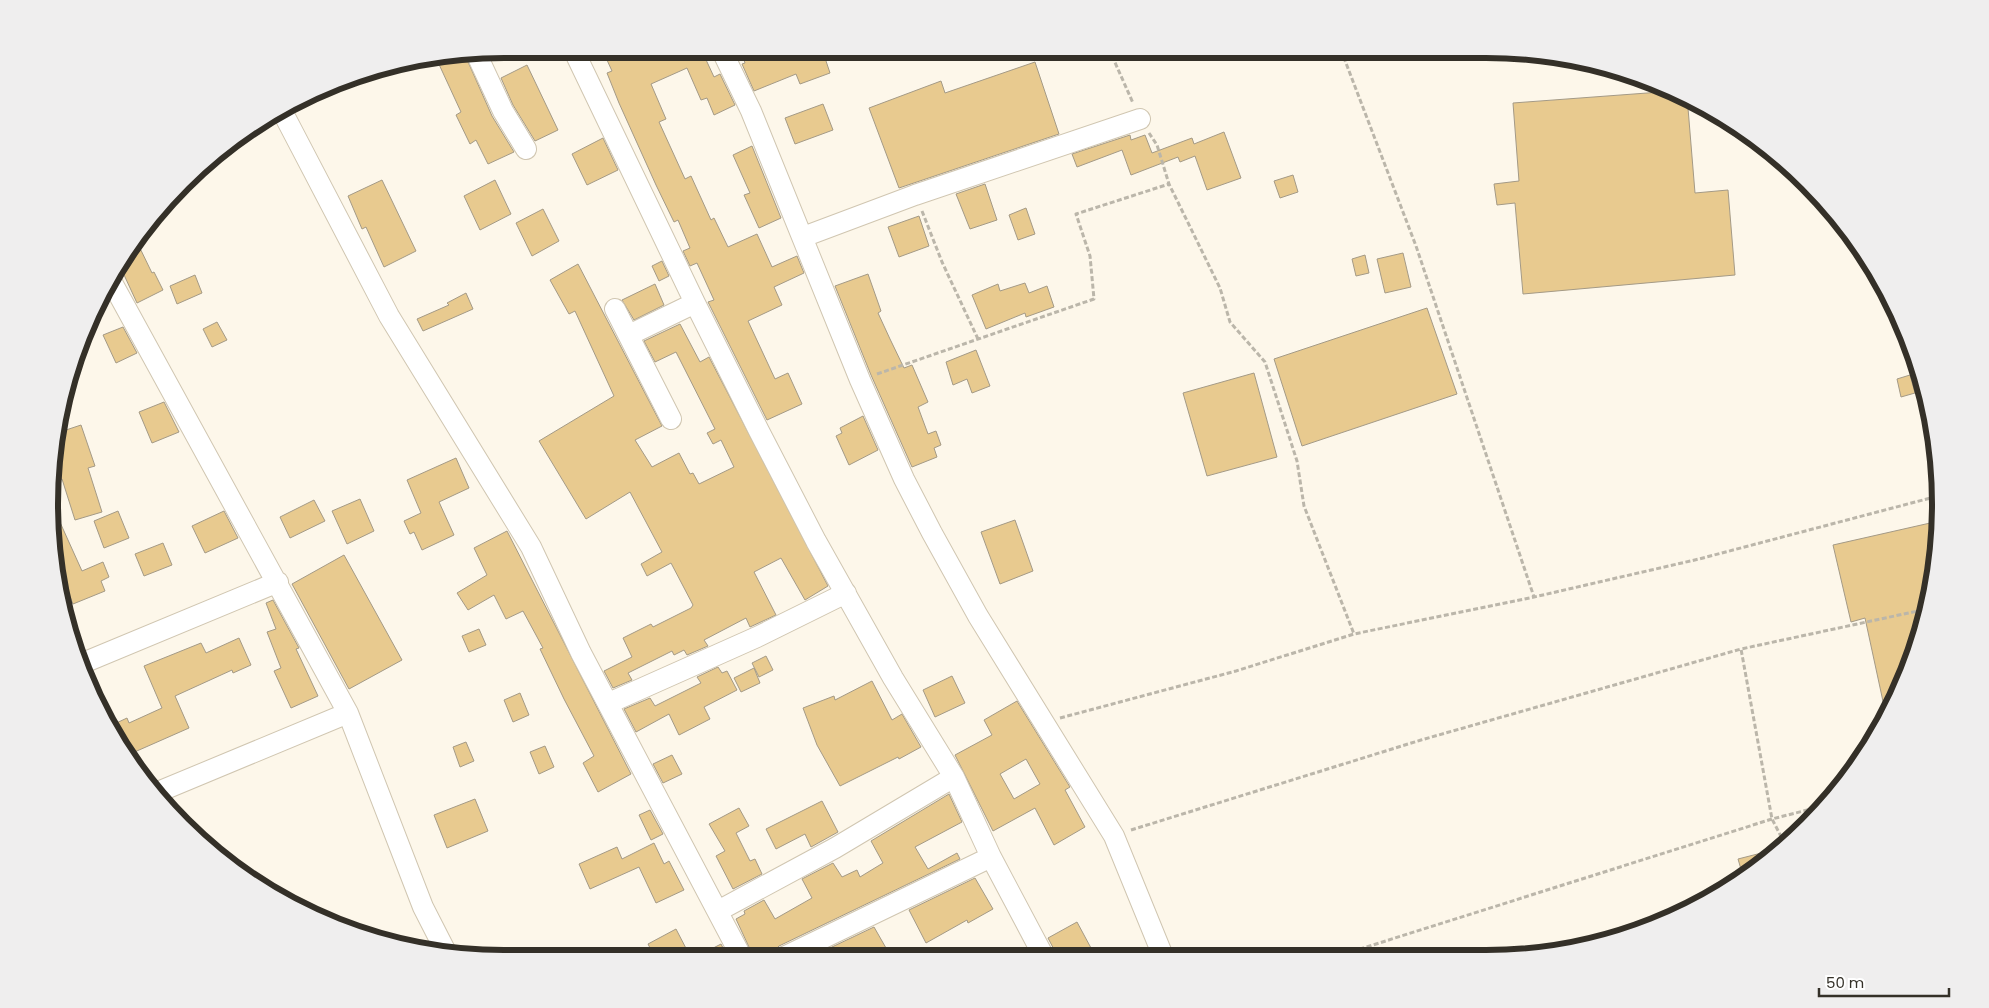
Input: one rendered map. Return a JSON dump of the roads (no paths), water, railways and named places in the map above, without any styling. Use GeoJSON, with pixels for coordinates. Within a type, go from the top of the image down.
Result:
{"type":"FeatureCollection","features":[{"type":"Feature","properties":{"kind":"street"},"geometry":{"type":"LineString","coordinates":[[577,57],[694,303],[812,532],[893,678],[954,778],[990,857],[1041,951]]}},
{"type":"Feature","properties":{"kind":"street"},"geometry":{"type":"LineString","coordinates":[[725,57],[751,111],[860,380],[932,534],[1043,723],[1114,836],[1161,951]]}},
{"type":"Feature","properties":{"kind":"street"},"geometry":{"type":"LineString","coordinates":[[478,58],[503,111],[526,149]]}},
{"type":"Feature","properties":{"kind":"street"},"geometry":{"type":"LineString","coordinates":[[284,115],[389,316],[531,547],[582,653],[738,951]]}},
{"type":"Feature","properties":{"kind":"street"},"geometry":{"type":"LineString","coordinates":[[803,237],[915,195],[1140,120]]}},
{"type":"Feature","properties":{"kind":"street"},"geometry":{"type":"LineString","coordinates":[[115,286],[348,713],[423,907],[443,947]]}},
{"type":"Feature","properties":{"kind":"street"},"geometry":{"type":"LineString","coordinates":[[629,334],[694,303]]}},
{"type":"Feature","properties":{"kind":"street"},"geometry":{"type":"LineString","coordinates":[[615,309],[671,419]]}},
{"type":"Feature","properties":{"kind":"street"},"geometry":{"type":"LineString","coordinates":[[86,662],[278,582]]}},
{"type":"Feature","properties":{"kind":"street"},"geometry":{"type":"LineString","coordinates":[[609,703],[757,637],[846,594]]}},
{"type":"Feature","properties":{"kind":"street"},"geometry":{"type":"LineString","coordinates":[[162,790],[348,713]]}},
{"type":"Feature","properties":{"kind":"street"},"geometry":{"type":"LineString","coordinates":[[718,911],[835,848],[954,778]]}},
{"type":"Feature","properties":{"kind":"street"},"geometry":{"type":"LineString","coordinates":[[798,951],[990,857]]}}]}
